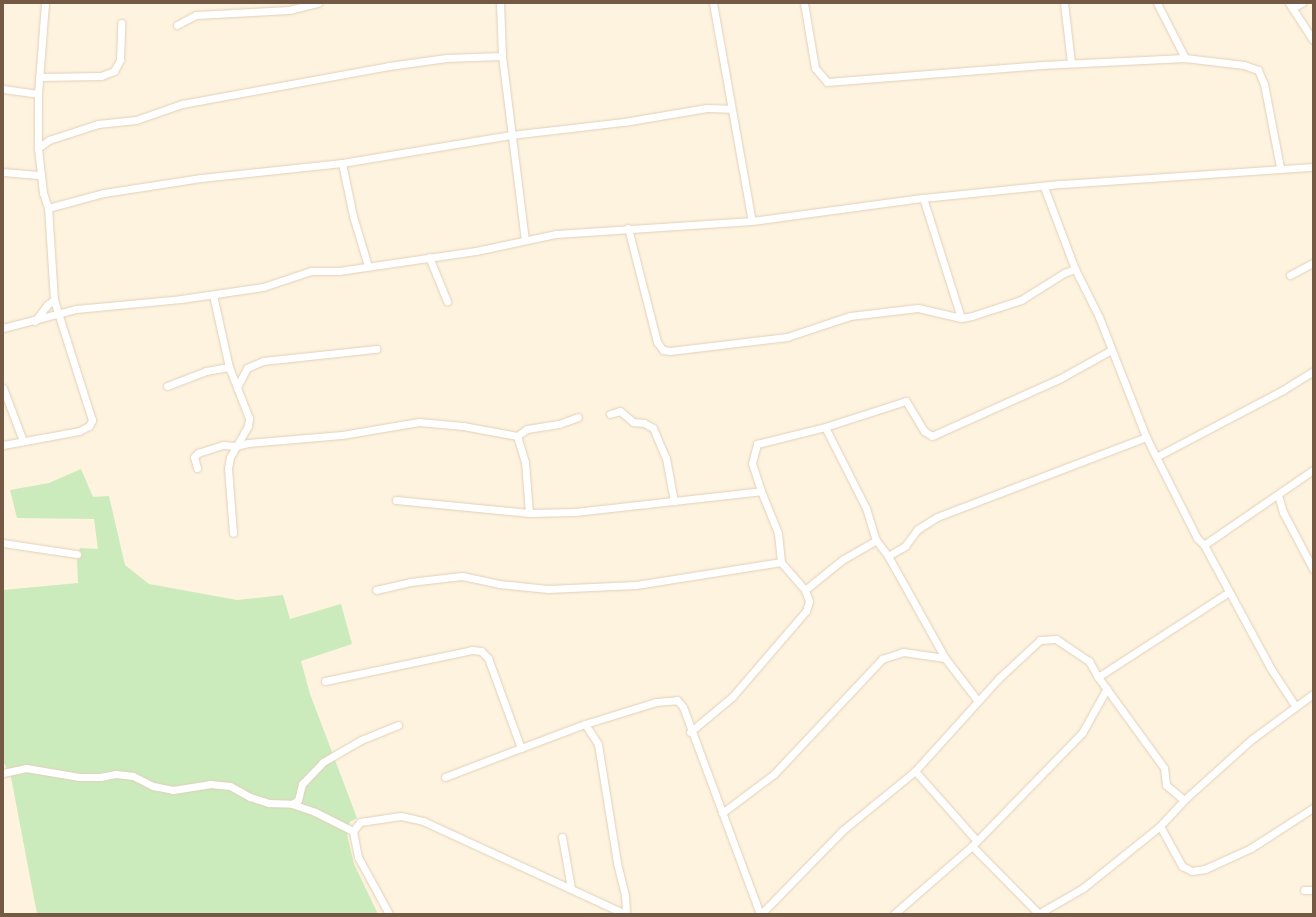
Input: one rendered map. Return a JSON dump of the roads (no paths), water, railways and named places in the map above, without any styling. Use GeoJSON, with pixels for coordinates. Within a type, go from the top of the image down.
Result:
{"type":"FeatureCollection","features":[{"type":"Feature","properties":{"kind":"street"},"geometry":{"type":"LineString","coordinates":[[3,445],[79,431],[89,426],[92,420],[54,300],[48,208],[43,193],[38,148],[38,94],[45,3]]}},
{"type":"Feature","properties":{"kind":"street"},"geometry":{"type":"LineString","coordinates":[[177,25],[196,15],[289,10],[318,3]]}},
{"type":"Feature","properties":{"kind":"street"},"geometry":{"type":"LineString","coordinates":[[500,3],[502,56],[525,240]]}},
{"type":"Feature","properties":{"kind":"street"},"geometry":{"type":"LineString","coordinates":[[712,3],[752,221]]}},
{"type":"Feature","properties":{"kind":"street"},"geometry":{"type":"LineString","coordinates":[[804,3],[815,68],[827,82],[1071,63],[1185,58],[1244,65],[1258,70],[1264,84],[1280,167]]}},
{"type":"Feature","properties":{"kind":"street"},"geometry":{"type":"LineString","coordinates":[[1064,3],[1071,63]]}},
{"type":"Feature","properties":{"kind":"street"},"geometry":{"type":"LineString","coordinates":[[1157,3],[1185,58]]}},
{"type":"Feature","properties":{"kind":"street"},"geometry":{"type":"LineString","coordinates":[[1302,3],[1290,6],[1313,40]]}},
{"type":"Feature","properties":{"kind":"street"},"geometry":{"type":"LineString","coordinates":[[39,77],[101,76],[114,71],[120,60],[121,23]]}},
{"type":"Feature","properties":{"kind":"street"},"geometry":{"type":"LineString","coordinates":[[38,148],[49,140],[76,130],[98,124],[136,120],[182,104],[389,66],[446,58],[502,56]]}},
{"type":"Feature","properties":{"kind":"street"},"geometry":{"type":"LineString","coordinates":[[3,88],[38,94]]}},
{"type":"Feature","properties":{"kind":"street"},"geometry":{"type":"LineString","coordinates":[[48,208],[104,193],[201,178],[342,163],[511,135],[624,122],[707,108],[731,109]]}},
{"type":"Feature","properties":{"kind":"street"},"geometry":{"type":"LineString","coordinates":[[342,163],[353,216],[368,266]]}},
{"type":"Feature","properties":{"kind":"street"},"geometry":{"type":"LineString","coordinates":[[3,328],[76,309],[213,295],[263,287],[311,271],[339,271],[476,251],[556,234],[628,228],[752,221],[923,198],[1138,178],[1216,175],[1280,167],[1313,167]]}},
{"type":"Feature","properties":{"kind":"street"},"geometry":{"type":"LineString","coordinates":[[3,172],[41,174]]}},
{"type":"Feature","properties":{"kind":"street"},"geometry":{"type":"LineString","coordinates":[[1044,187],[1075,269],[1099,316],[1111,350],[1156,457],[1197,538],[1204,545],[1271,669],[1296,707]]}},
{"type":"Feature","properties":{"kind":"street"},"geometry":{"type":"LineString","coordinates":[[923,198],[961,318]]}},
{"type":"Feature","properties":{"kind":"street"},"geometry":{"type":"LineString","coordinates":[[628,228],[657,342],[663,350],[670,351],[787,337],[850,316],[918,308],[961,318],[993,312],[1021,300],[1064,273],[1075,269]]}},
{"type":"Feature","properties":{"kind":"street"},"geometry":{"type":"LineString","coordinates":[[429,257],[447,301]]}},
{"type":"Feature","properties":{"kind":"street"},"geometry":{"type":"LineString","coordinates":[[1290,275],[1313,263]]}},
{"type":"Feature","properties":{"kind":"street"},"geometry":{"type":"LineString","coordinates":[[213,295],[229,367],[249,418],[248,426],[236,446],[228,468],[233,533]]}},
{"type":"Feature","properties":{"kind":"street"},"geometry":{"type":"LineString","coordinates":[[34,321],[46,305],[54,300]]}},
{"type":"Feature","properties":{"kind":"street"},"geometry":{"type":"LineString","coordinates":[[237,387],[247,368],[263,361],[376,349]]}},
{"type":"Feature","properties":{"kind":"street"},"geometry":{"type":"LineString","coordinates":[[690,732],[732,697],[806,611],[809,601],[806,590],[781,562],[778,533],[760,491],[752,463],[757,444],[825,427],[906,401],[924,431],[932,436],[1061,378],[1111,350]]}},
{"type":"Feature","properties":{"kind":"street"},"geometry":{"type":"LineString","coordinates":[[167,386],[206,371],[229,367]]}},
{"type":"Feature","properties":{"kind":"street"},"geometry":{"type":"LineString","coordinates":[[1156,457],[1283,390],[1313,371]]}},
{"type":"Feature","properties":{"kind":"street"},"geometry":{"type":"LineString","coordinates":[[3,388],[23,441]]}},
{"type":"Feature","properties":{"kind":"street"},"geometry":{"type":"LineString","coordinates":[[610,414],[620,411],[632,422],[644,423],[653,428],[666,458],[674,501]]}},
{"type":"Feature","properties":{"kind":"street"},"geometry":{"type":"LineString","coordinates":[[197,468],[194,457],[198,453],[224,446],[342,435],[419,422],[463,426],[517,436],[527,429],[559,424],[578,417]]}},
{"type":"Feature","properties":{"kind":"street"},"geometry":{"type":"LineString","coordinates":[[825,427],[866,508],[876,540],[888,556],[945,658],[978,701]]}},
{"type":"Feature","properties":{"kind":"street"},"geometry":{"type":"LineString","coordinates":[[517,436],[524,462],[529,513]]}},
{"type":"Feature","properties":{"kind":"street"},"geometry":{"type":"LineString","coordinates":[[888,556],[904,546],[918,529],[937,517],[1146,436]]}},
{"type":"Feature","properties":{"kind":"street"},"geometry":{"type":"LineString","coordinates":[[1204,545],[1313,470]]}},
{"type":"Feature","properties":{"kind":"street"},"geometry":{"type":"LineString","coordinates":[[396,500],[529,513],[575,512],[760,491]]}},
{"type":"Feature","properties":{"kind":"street"},"geometry":{"type":"LineString","coordinates":[[1278,495],[1283,512],[1313,569]]}},
{"type":"Feature","properties":{"kind":"street"},"geometry":{"type":"LineString","coordinates":[[806,590],[842,560],[876,540]]}},
{"type":"Feature","properties":{"kind":"street"},"geometry":{"type":"LineString","coordinates":[[3,543],[77,554]]}},
{"type":"Feature","properties":{"kind":"street"},"geometry":{"type":"LineString","coordinates":[[376,590],[410,582],[462,576],[498,584],[548,589],[636,585],[781,562]]}},
{"type":"Feature","properties":{"kind":"street"},"geometry":{"type":"LineString","coordinates":[[1098,677],[1229,592]]}},
{"type":"Feature","properties":{"kind":"street"},"geometry":{"type":"LineString","coordinates":[[445,777],[585,724],[656,702],[677,700],[682,707],[690,732],[761,914],[843,830],[915,771],[978,701],[1036,643],[1048,638],[1056,639],[1090,661],[1098,677],[1164,768],[1166,785],[1184,800]]}},
{"type":"Feature","properties":{"kind":"street"},"geometry":{"type":"LineString","coordinates":[[325,682],[472,650],[481,651],[488,658],[521,748]]}},
{"type":"Feature","properties":{"kind":"street"},"geometry":{"type":"LineString","coordinates":[[722,813],[774,774],[882,659],[903,652],[945,658]]}},
{"type":"Feature","properties":{"kind":"street"},"geometry":{"type":"LineString","coordinates":[[894,914],[974,843],[1082,733],[1107,688]]}},
{"type":"Feature","properties":{"kind":"street"},"geometry":{"type":"LineString","coordinates":[[915,771],[974,843],[1038,914],[1083,888],[1160,826],[1184,800],[1252,739],[1313,694]]}},
{"type":"Feature","properties":{"kind":"street"},"geometry":{"type":"LineString","coordinates":[[389,914],[358,857],[353,831],[360,822],[376,818],[401,816],[416,818],[625,914],[625,894],[598,744],[585,724]]}},
{"type":"Feature","properties":{"kind":"street"},"geometry":{"type":"LineString","coordinates":[[292,804],[298,800],[302,784],[323,762],[361,740],[398,725]]}},
{"type":"Feature","properties":{"kind":"street"},"geometry":{"type":"LineString","coordinates":[[3,773],[26,768],[79,777],[100,777],[116,774],[133,776],[153,786],[173,790],[210,784],[230,786],[250,797],[269,803],[292,804],[315,812],[353,831]]}},
{"type":"Feature","properties":{"kind":"street"},"geometry":{"type":"LineString","coordinates":[[1160,826],[1182,866],[1192,871],[1205,869],[1251,848],[1313,808]]}},
{"type":"Feature","properties":{"kind":"street"},"geometry":{"type":"LineString","coordinates":[[562,837],[571,888]]}},
{"type":"Feature","properties":{"kind":"street"},"geometry":{"type":"LineString","coordinates":[[1304,890],[1313,890]]}}]}
